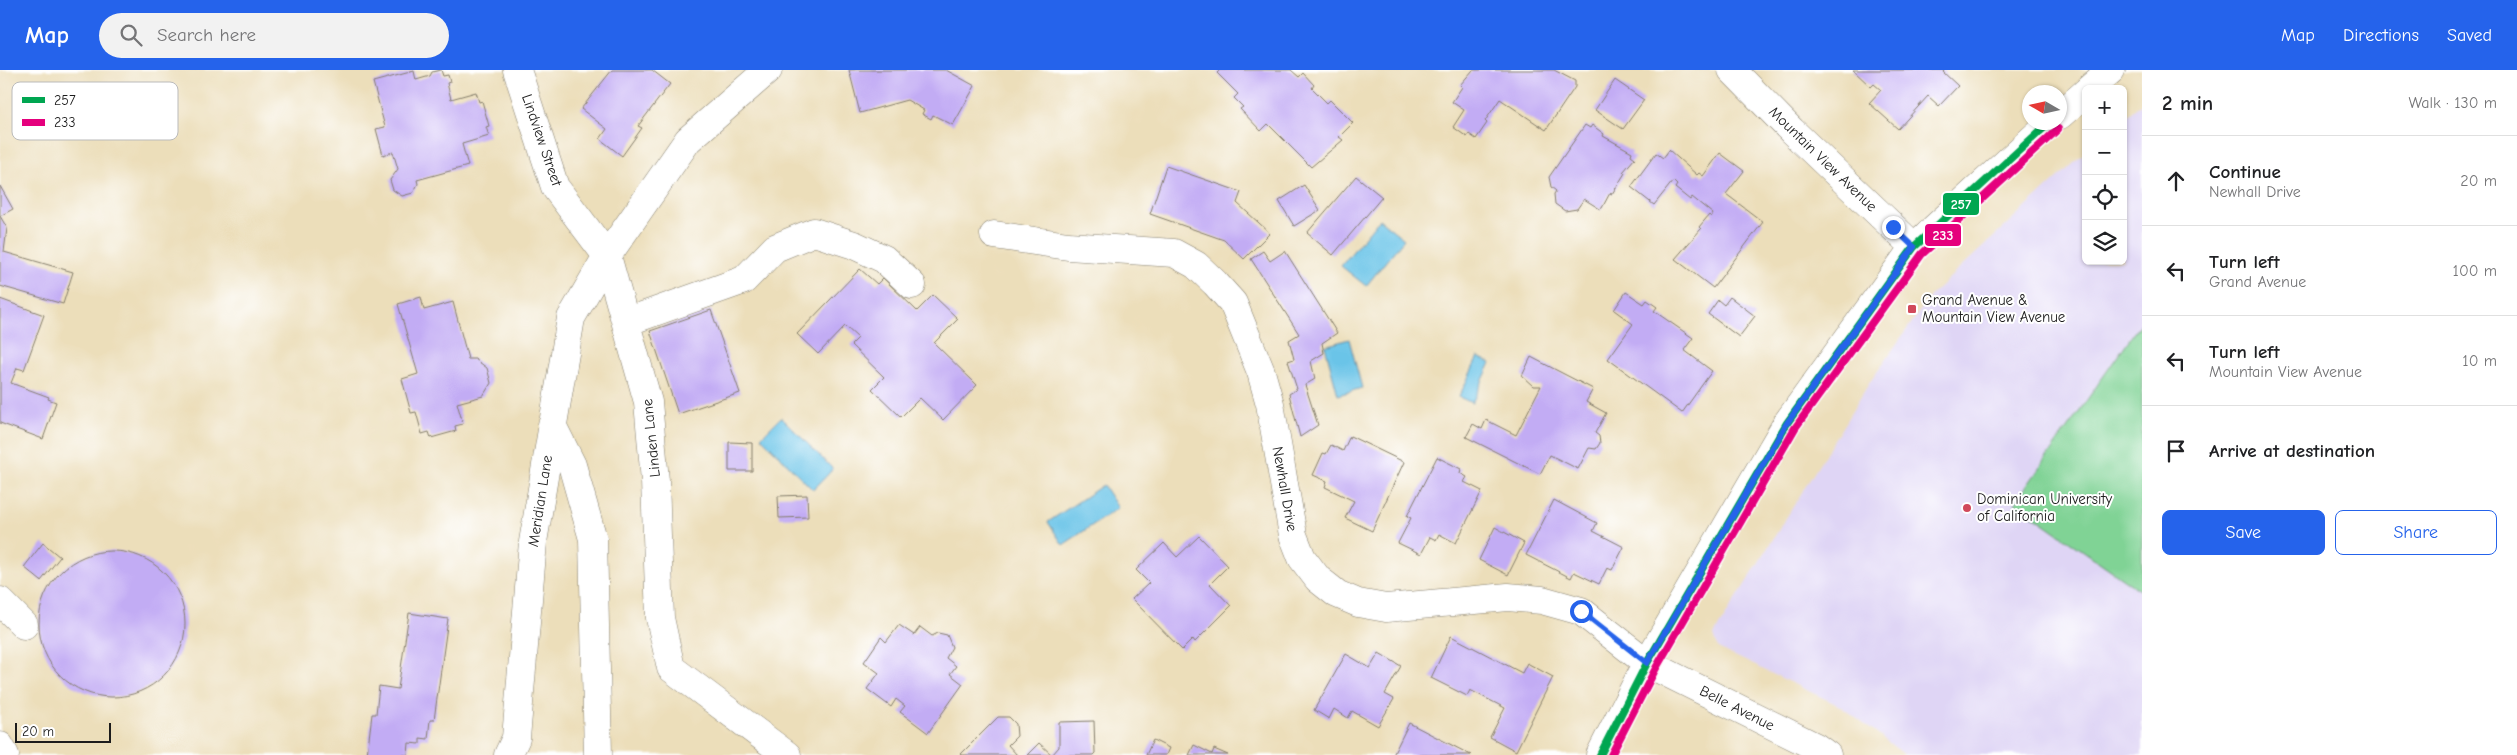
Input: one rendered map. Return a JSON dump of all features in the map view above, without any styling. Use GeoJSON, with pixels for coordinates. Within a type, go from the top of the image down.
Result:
{"type":"FeatureCollection","features":[{"type":"Feature","properties":{"kind":"street","name":"Lindview Street"},"geometry":{"type":"LineString","coordinates":[[517,70],[556,187],[607,256]]}},
{"type":"Feature","properties":{"kind":"street"},"geometry":{"type":"LineString","coordinates":[[607,256],[688,140],[768,70]]}},
{"type":"Feature","properties":{"kind":"street","name":"Mountain View Avenue"},"geometry":{"type":"LineString","coordinates":[[1732,70],[1792,131],[1914,247]]}},
{"type":"Feature","properties":{"kind":"street"},"geometry":{"type":"LineString","coordinates":[[2094,85],[2111,70]]}},
{"type":"Feature","properties":{"kind":"street"},"geometry":{"type":"LineString","coordinates":[[2067,109],[2082,96]]}},
{"type":"Feature","properties":{"kind":"street"},"geometry":{"type":"LineString","coordinates":[[1600,755],[1647,663],[1787,423],[1914,247],[2042,130]]}},
{"type":"Feature","properties":{"kind":"street"},"geometry":{"type":"LineString","coordinates":[[626,322],[744,280],[775,248],[814,232],[854,245],[884,259],[912,286]]}},
{"type":"Feature","properties":{"kind":"street","name":"Newhall Drive"},"geometry":{"type":"LineString","coordinates":[[994,235],[1068,246],[1174,253],[1196,265],[1216,283],[1233,302],[1261,372],[1270,404],[1296,543],[1302,558],[1318,579],[1337,594],[1358,603],[1386,608],[1508,598],[1542,600],[1581,611],[1647,663]]}},
{"type":"Feature","properties":{"kind":"street","name":"Linden Lane"},"geometry":{"type":"LineString","coordinates":[[607,256],[648,402],[655,481],[660,618],[671,668],[787,755]]}},
{"type":"Feature","properties":{"kind":"street","name":"Meridian Lane"},"geometry":{"type":"LineString","coordinates":[[508,755],[516,738],[533,542],[572,318],[607,256]]}},
{"type":"Feature","properties":{"kind":"street"},"geometry":{"type":"LineString","coordinates":[[552,425],[572,465],[593,539],[598,755]]}},
{"type":"Feature","properties":{"kind":"street"},"geometry":{"type":"LineString","coordinates":[[0,602],[24,625]]}},
{"type":"Feature","properties":{"kind":"street","name":"Belle Avenue"},"geometry":{"type":"LineString","coordinates":[[1647,663],[1816,747],[1827,755]]}},
{"type":"Feature","properties":{"kind":"street"},"geometry":{"type":"LineString","coordinates":[[0,746],[5,755]]}},
{"type":"Feature","properties":{"kind":"shaded area","name":"Dominican University of California"},"geometry":{"type":"Polygon","coordinates":[[[2142,103],[2142,755],[1905,755],[1840,706],[1718,648],[1714,635],[1870,382],[1931,295],[2082,156],[2082,265],[2127,265],[2127,116],[2142,103]]]}},
{"type":"Feature","properties":{"kind":"green space"},"geometry":{"type":"Polygon","coordinates":[[[2142,321],[2142,592],[2015,503],[2142,321]]]}},
{"type":"Feature","properties":{"kind":"water"},"geometry":{"type":"Polygon","coordinates":[[[1379,219],[1404,239],[1366,286],[1341,266],[1379,219]]]}},
{"type":"Feature","properties":{"kind":"water"},"geometry":{"type":"Polygon","coordinates":[[[1349,339],[1362,388],[1338,395],[1325,346],[1349,339]]]}},
{"type":"Feature","properties":{"kind":"water"},"geometry":{"type":"Polygon","coordinates":[[[1478,357],[1491,363],[1472,403],[1459,397],[1478,357]]]}},
{"type":"Feature","properties":{"kind":"water"},"geometry":{"type":"Polygon","coordinates":[[[781,417],[833,469],[813,490],[761,437],[781,417]]]}},
{"type":"Feature","properties":{"kind":"water"},"geometry":{"type":"Polygon","coordinates":[[[1103,485],[1118,508],[1063,545],[1048,522],[1103,485]]]}},
{"type":"Feature","properties":{"kind":"building"},"geometry":{"type":"Polygon","coordinates":[[[441,70],[443,76],[448,75],[450,82],[447,83],[451,99],[476,92],[479,102],[482,101],[489,126],[486,127],[489,136],[462,144],[468,166],[417,180],[418,184],[413,193],[402,196],[393,190],[390,180],[398,169],[393,152],[383,155],[376,129],[385,127],[373,82],[414,71],[416,80],[441,70]]]}},
{"type":"Feature","properties":{"kind":"building"},"geometry":{"type":"Polygon","coordinates":[[[612,70],[652,70],[670,84],[638,126],[642,128],[622,156],[600,139],[607,129],[581,109],[612,70]]]}},
{"type":"Feature","properties":{"kind":"building"},"geometry":{"type":"Polygon","coordinates":[[[849,70],[946,70],[975,86],[953,125],[933,115],[931,119],[922,114],[924,110],[907,100],[860,113],[849,70]]]}},
{"type":"Feature","properties":{"kind":"building"},"geometry":{"type":"Polygon","coordinates":[[[1220,70],[1291,70],[1299,77],[1303,73],[1314,85],[1312,88],[1327,103],[1330,100],[1353,123],[1339,137],[1343,140],[1311,167],[1268,124],[1261,131],[1240,109],[1243,107],[1234,98],[1238,94],[1217,73],[1220,70]]]}},
{"type":"Feature","properties":{"kind":"building"},"geometry":{"type":"Polygon","coordinates":[[[1473,70],[1554,70],[1575,81],[1575,87],[1546,130],[1500,99],[1485,121],[1487,123],[1476,139],[1469,134],[1467,137],[1453,127],[1464,110],[1452,102],[1462,87],[1460,85],[1473,70]]]}},
{"type":"Feature","properties":{"kind":"building"},"geometry":{"type":"Polygon","coordinates":[[[1853,70],[1945,70],[1943,72],[1958,86],[1939,106],[1928,96],[1898,129],[1869,103],[1881,90],[1874,84],[1871,87],[1853,70]]]}},
{"type":"Feature","properties":{"kind":"building"},"geometry":{"type":"Polygon","coordinates":[[[1615,80],[1644,100],[1623,129],[1595,110],[1615,80]]]}},
{"type":"Feature","properties":{"kind":"building"},"geometry":{"type":"Polygon","coordinates":[[[1585,125],[1590,128],[1592,125],[1604,134],[1603,136],[1632,152],[1631,155],[1635,158],[1623,172],[1625,173],[1612,194],[1610,193],[1602,208],[1600,209],[1584,199],[1577,209],[1565,211],[1555,204],[1554,194],[1556,191],[1551,187],[1549,177],[1585,125]]]}},
{"type":"Feature","properties":{"kind":"building"},"geometry":{"type":"Polygon","coordinates":[[[1669,150],[1697,175],[1699,173],[1703,176],[1720,153],[1744,171],[1726,194],[1763,222],[1713,288],[1675,259],[1701,229],[1699,227],[1709,215],[1711,217],[1713,214],[1692,197],[1690,200],[1675,188],[1677,185],[1673,181],[1654,205],[1631,187],[1656,153],[1663,158],[1669,150]]]}},
{"type":"Feature","properties":{"kind":"building"},"geometry":{"type":"Polygon","coordinates":[[[1166,166],[1241,192],[1237,203],[1270,233],[1244,259],[1224,240],[1150,214],[1166,166]]]}},
{"type":"Feature","properties":{"kind":"building"},"geometry":{"type":"Polygon","coordinates":[[[1356,176],[1382,197],[1333,255],[1307,233],[1356,176]]]}},
{"type":"Feature","properties":{"kind":"building"},"geometry":{"type":"Polygon","coordinates":[[[1304,185],[1320,210],[1294,226],[1279,201],[1304,185]]]}},
{"type":"Feature","properties":{"kind":"building"},"geometry":{"type":"Polygon","coordinates":[[[0,186],[13,209],[0,216],[0,186]]]}},
{"type":"Feature","properties":{"kind":"building"},"geometry":{"type":"Polygon","coordinates":[[[0,216],[7,228],[4,252],[73,272],[63,304],[0,286],[0,216]]]}},
{"type":"Feature","properties":{"kind":"building"},"geometry":{"type":"Polygon","coordinates":[[[1263,251],[1270,261],[1285,251],[1337,333],[1322,343],[1324,353],[1311,361],[1315,379],[1305,385],[1318,425],[1300,437],[1289,394],[1297,389],[1288,361],[1294,359],[1289,340],[1299,334],[1251,259],[1263,251]]]}},
{"type":"Feature","properties":{"kind":"building"},"geometry":{"type":"Polygon","coordinates":[[[860,269],[877,284],[883,278],[917,311],[933,295],[958,319],[934,343],[977,385],[943,420],[920,398],[901,417],[872,389],[884,377],[851,345],[858,338],[845,326],[818,354],[797,334],[860,269]]]}},
{"type":"Feature","properties":{"kind":"building"},"geometry":{"type":"Polygon","coordinates":[[[1626,292],[1644,304],[1647,300],[1657,307],[1654,311],[1693,338],[1684,350],[1712,371],[1682,413],[1608,359],[1633,324],[1614,310],[1626,292]]]}},
{"type":"Feature","properties":{"kind":"building"},"geometry":{"type":"Polygon","coordinates":[[[421,297],[424,310],[453,302],[468,359],[475,359],[487,368],[491,383],[483,396],[457,403],[463,424],[455,426],[456,431],[431,438],[429,432],[422,434],[416,412],[411,413],[402,379],[418,374],[398,304],[421,297]]]}},
{"type":"Feature","properties":{"kind":"building"},"geometry":{"type":"Polygon","coordinates":[[[1730,297],[1755,316],[1739,337],[1708,314],[1718,300],[1724,305],[1730,297]]]}},
{"type":"Feature","properties":{"kind":"building"},"geometry":{"type":"Polygon","coordinates":[[[0,299],[44,315],[24,370],[17,368],[11,383],[49,397],[48,399],[56,402],[43,439],[0,423],[0,299]]]}},
{"type":"Feature","properties":{"kind":"building"},"geometry":{"type":"Polygon","coordinates":[[[711,310],[740,393],[678,414],[650,331],[711,310]]]}},
{"type":"Feature","properties":{"kind":"building"},"geometry":{"type":"Polygon","coordinates":[[[1531,357],[1593,389],[1586,402],[1606,413],[1595,433],[1599,436],[1600,443],[1596,449],[1589,448],[1578,469],[1550,455],[1540,474],[1466,437],[1473,424],[1482,429],[1486,420],[1516,435],[1541,386],[1533,386],[1522,376],[1531,357]]]}},
{"type":"Feature","properties":{"kind":"building"},"geometry":{"type":"Polygon","coordinates":[[[1350,436],[1404,462],[1372,531],[1345,518],[1354,501],[1325,487],[1327,481],[1313,475],[1323,453],[1326,454],[1331,445],[1343,451],[1350,436]]]}},
{"type":"Feature","properties":{"kind":"building"},"geometry":{"type":"Polygon","coordinates":[[[729,442],[752,443],[752,471],[729,471],[729,442]]]}},
{"type":"Feature","properties":{"kind":"building"},"geometry":{"type":"Polygon","coordinates":[[[1437,457],[1461,469],[1460,473],[1467,477],[1464,482],[1482,491],[1456,543],[1439,534],[1436,540],[1430,537],[1421,554],[1398,543],[1411,518],[1407,516],[1437,457]]]}},
{"type":"Feature","properties":{"kind":"building"},"geometry":{"type":"Polygon","coordinates":[[[807,495],[808,517],[779,518],[778,496],[807,495]]]}},
{"type":"Feature","properties":{"kind":"building"},"geometry":{"type":"Polygon","coordinates":[[[1554,500],[1597,523],[1593,531],[1624,547],[1612,570],[1607,568],[1599,584],[1574,572],[1571,578],[1526,555],[1554,500]]]}},
{"type":"Feature","properties":{"kind":"building"},"geometry":{"type":"Polygon","coordinates":[[[1495,527],[1524,543],[1508,575],[1479,560],[1495,527]]]}},
{"type":"Feature","properties":{"kind":"building"},"geometry":{"type":"Polygon","coordinates":[[[1199,536],[1228,566],[1210,584],[1231,606],[1195,642],[1193,639],[1182,650],[1132,599],[1149,583],[1136,570],[1164,543],[1177,557],[1199,536]]]}},
{"type":"Feature","properties":{"kind":"building"},"geometry":{"type":"Polygon","coordinates":[[[43,543],[60,557],[41,581],[24,567],[43,543]]]}},
{"type":"Feature","properties":{"kind":"building"},"geometry":{"type":"Polygon","coordinates":[[[112,551],[140,557],[152,563],[163,573],[173,584],[179,596],[185,624],[179,652],[173,664],[163,675],[152,685],[140,691],[112,697],[84,691],[72,685],[61,675],[51,664],[45,652],[39,624],[45,596],[51,584],[61,573],[72,563],[84,557],[112,551]]]}},
{"type":"Feature","properties":{"kind":"building"},"geometry":{"type":"Polygon","coordinates":[[[409,613],[448,619],[434,720],[430,720],[428,739],[420,738],[420,744],[409,743],[408,755],[367,755],[372,714],[376,714],[379,686],[398,689],[409,613]]]}},
{"type":"Feature","properties":{"kind":"building"},"geometry":{"type":"Polygon","coordinates":[[[899,625],[914,635],[920,627],[932,636],[938,633],[947,635],[952,647],[946,658],[956,666],[950,674],[963,684],[928,733],[900,712],[905,706],[896,699],[891,707],[867,689],[879,673],[864,662],[881,637],[886,642],[899,625]]]}},
{"type":"Feature","properties":{"kind":"building"},"geometry":{"type":"Polygon","coordinates":[[[1451,636],[1522,673],[1527,663],[1553,677],[1516,751],[1490,737],[1505,708],[1470,690],[1467,696],[1431,678],[1451,636]]]}},
{"type":"Feature","properties":{"kind":"building"},"geometry":{"type":"Polygon","coordinates":[[[1379,653],[1401,666],[1385,694],[1394,699],[1378,726],[1352,711],[1348,718],[1334,709],[1329,719],[1314,710],[1346,654],[1370,668],[1379,653]]]}},
{"type":"Feature","properties":{"kind":"building"},"geometry":{"type":"Polygon","coordinates":[[[998,717],[1009,717],[1016,724],[1017,736],[1008,745],[1017,755],[960,755],[998,717]]]}},
{"type":"Feature","properties":{"kind":"building"},"geometry":{"type":"Polygon","coordinates":[[[1094,721],[1095,753],[1093,755],[1052,755],[1059,747],[1059,722],[1094,721]]]}},
{"type":"Feature","properties":{"kind":"building"},"geometry":{"type":"Polygon","coordinates":[[[1409,723],[1471,755],[1393,755],[1409,723]]]}},
{"type":"Feature","properties":{"kind":"building"},"geometry":{"type":"Polygon","coordinates":[[[1153,740],[1169,748],[1166,755],[1146,755],[1153,740]]]}},
{"type":"Feature","properties":{"kind":"building"},"geometry":{"type":"Polygon","coordinates":[[[1039,743],[1052,755],[1027,755],[1039,743]]]}},
{"type":"Feature","properties":{"kind":"building"},"geometry":{"type":"Polygon","coordinates":[[[1194,745],[1212,754],[1214,749],[1228,755],[1189,755],[1194,745]]]}},
{"type":"Feature","properties":{"kind":"transit line","name":"257"},"geometry":{"type":"LineString","coordinates":[[1600,755],[1647,663],[1787,423],[1914,247],[2041,130]]}},
{"type":"Feature","properties":{"kind":"transit line","name":"233"},"geometry":{"type":"LineString","coordinates":[[1611,755],[1656,668],[1795,428],[1922,254],[2057,130]]}},
{"type":"Feature","properties":{"kind":"place","name":"Grand Avenue & Mountain View Avenue"},"geometry":{"type":"Point","coordinates":[1912,309]}},
{"type":"Feature","properties":{"kind":"place","name":"Dominican University of California"},"geometry":{"type":"Point","coordinates":[1967,508]}},
{"type":"Feature","properties":{"kind":"route"},"geometry":{"type":"LineString","coordinates":[[1581,611],[1647,663],[1787,423],[1914,247],[1893,227]]}}]}
